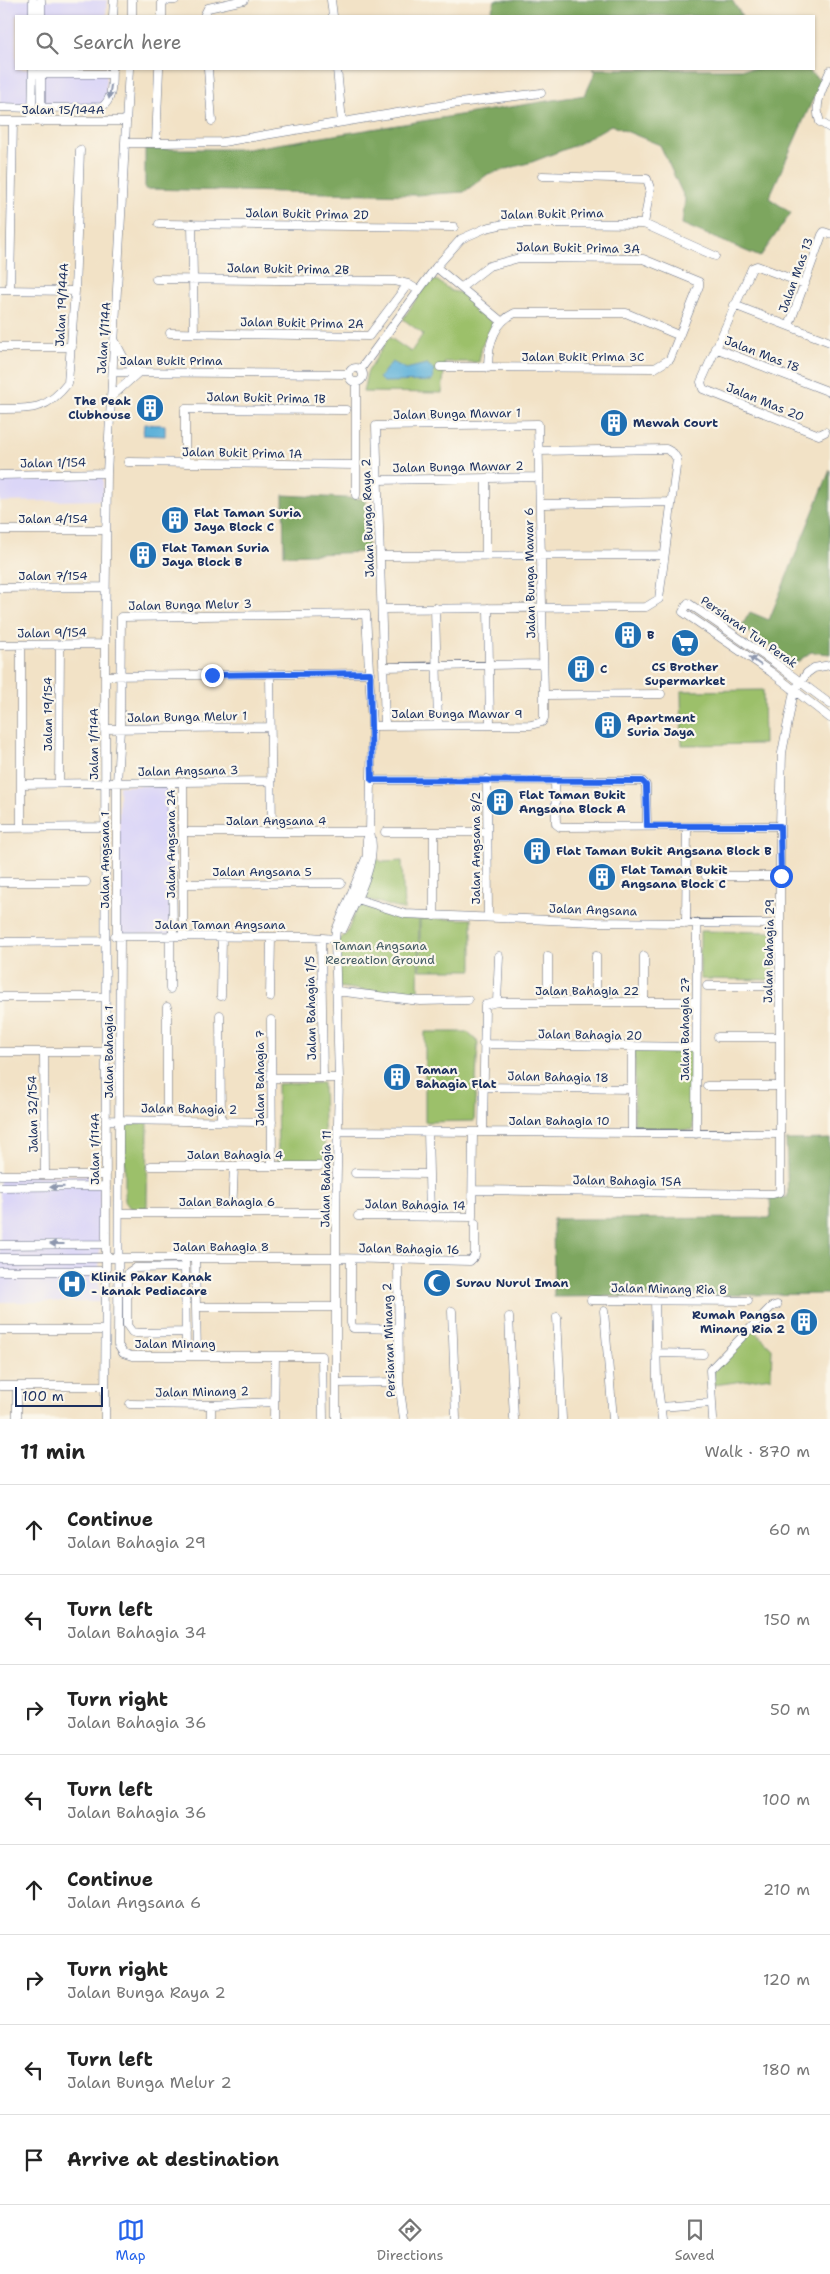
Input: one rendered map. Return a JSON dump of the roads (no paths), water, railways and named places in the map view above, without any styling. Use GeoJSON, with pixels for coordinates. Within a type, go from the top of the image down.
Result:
{"type":"FeatureCollection","features":[{"type":"Feature","properties":{"kind":"street"},"geometry":{"type":"LineString","coordinates":[[33,0],[33,15]]}},
{"type":"Feature","properties":{"kind":"street"},"geometry":{"type":"LineString","coordinates":[[41,0],[41,15]]}},
{"type":"Feature","properties":{"kind":"street"},"geometry":{"type":"LineString","coordinates":[[113,15],[114,0]]}},
{"type":"Feature","properties":{"kind":"street"},"geometry":{"type":"LineString","coordinates":[[132,0],[132,15]]}},
{"type":"Feature","properties":{"kind":"street"},"geometry":{"type":"LineString","coordinates":[[162,15],[162,0],[175,0]]}},
{"type":"Feature","properties":{"kind":"street"},"geometry":{"type":"LineString","coordinates":[[204,15],[208,8],[244,0]]}},
{"type":"Feature","properties":{"kind":"street"},"geometry":{"type":"LineString","coordinates":[[331,0],[333,15]]}},
{"type":"Feature","properties":{"kind":"street","name":"Jalan 1/114A"},"geometry":{"type":"LineString","coordinates":[[104,1419],[106,1271],[105,587],[107,473],[129,70]]}},
{"type":"Feature","properties":{"kind":"street"},"geometry":{"type":"LineString","coordinates":[[156,143],[160,70]]}},
{"type":"Feature","properties":{"kind":"street"},"geometry":{"type":"LineString","coordinates":[[208,70],[212,121]]}},
{"type":"Feature","properties":{"kind":"street"},"geometry":{"type":"LineString","coordinates":[[337,70],[342,122]]}},
{"type":"Feature","properties":{"kind":"street"},"geometry":{"type":"LineString","coordinates":[[37,71],[111,71]]}},
{"type":"Feature","properties":{"kind":"street"},"geometry":{"type":"LineString","coordinates":[[36,122],[32,108],[37,71]]}},
{"type":"Feature","properties":{"kind":"street"},"geometry":{"type":"LineString","coordinates":[[36,122],[41,108],[37,71]]}},
{"type":"Feature","properties":{"kind":"street","name":"Jalan 15/144A"},"geometry":{"type":"LineString","coordinates":[[41,108],[102,107],[108,103],[111,96],[111,71]]}},
{"type":"Feature","properties":{"kind":"street"},"geometry":{"type":"LineString","coordinates":[[830,71],[817,103],[816,113],[820,122],[830,128]]}},
{"type":"Feature","properties":{"kind":"street"},"geometry":{"type":"LineString","coordinates":[[126,143],[223,142],[451,104],[541,93]]}},
{"type":"Feature","properties":{"kind":"street","name":"Jalan 15/144A"},"geometry":{"type":"LineString","coordinates":[[0,108],[32,108]]}},
{"type":"Feature","properties":{"kind":"street","name":"Jalan 15/144A"},"geometry":{"type":"LineString","coordinates":[[0,121],[126,121]]}},
{"type":"Feature","properties":{"kind":"street"},"geometry":{"type":"LineString","coordinates":[[10,290],[13,121]]}},
{"type":"Feature","properties":{"kind":"street","name":"Jalan 19/144A"},"geometry":{"type":"LineString","coordinates":[[0,410],[38,408],[59,395],[68,383],[75,291],[80,150]]}},
{"type":"Feature","properties":{"kind":"street"},"geometry":{"type":"LineString","coordinates":[[542,176],[647,179],[650,188],[644,224]]}},
{"type":"Feature","properties":{"kind":"street","name":"Jalan Bukit Prima 2D"},"geometry":{"type":"LineString","coordinates":[[159,224],[454,227]]}},
{"type":"Feature","properties":{"kind":"street"},"geometry":{"type":"LineString","coordinates":[[192,224],[194,333]]}},
{"type":"Feature","properties":{"kind":"street","name":"Jalan Bukit Prima"},"geometry":{"type":"LineString","coordinates":[[360,370],[436,267],[461,239],[486,228],[504,224],[644,224],[714,256]]}},
{"type":"Feature","properties":{"kind":"street","name":"Jalan Mas 13"},"geometry":{"type":"LineString","coordinates":[[790,326],[805,284],[827,233]]}},
{"type":"Feature","properties":{"kind":"street","name":"Jalan Bukit Prima 3A"},"geometry":{"type":"LineString","coordinates":[[462,287],[489,266],[519,258],[643,259],[698,282]]}},
{"type":"Feature","properties":{"kind":"street"},"geometry":{"type":"LineString","coordinates":[[715,348],[752,268],[757,266],[805,284]]}},
{"type":"Feature","properties":{"kind":"street"},"geometry":{"type":"LineString","coordinates":[[436,267],[501,321]]}},
{"type":"Feature","properties":{"kind":"street","name":"Jalan Bukit Prima 2B"},"geometry":{"type":"LineString","coordinates":[[156,279],[395,282],[408,284],[418,290]]}},
{"type":"Feature","properties":{"kind":"street","name":"Jalan Bukit Prima 3C"},"geometry":{"type":"LineString","coordinates":[[440,367],[655,368],[668,361],[699,286],[698,282]]}},
{"type":"Feature","properties":{"kind":"street","name":"Jalan Bukit Prima 2A"},"geometry":{"type":"LineString","coordinates":[[170,333],[369,336],[408,284]]}},
{"type":"Feature","properties":{"kind":"street"},"geometry":{"type":"LineString","coordinates":[[0,290],[75,291]]}},
{"type":"Feature","properties":{"kind":"street"},"geometry":{"type":"LineString","coordinates":[[734,305],[830,342]]}},
{"type":"Feature","properties":{"kind":"street"},"geometry":{"type":"LineString","coordinates":[[488,368],[489,348],[501,321],[515,313],[626,313],[678,335]]}},
{"type":"Feature","properties":{"kind":"street"},"geometry":{"type":"LineString","coordinates":[[111,397],[139,372],[126,362],[115,342]]}},
{"type":"Feature","properties":{"kind":"street"},"geometry":{"type":"LineString","coordinates":[[0,347],[72,347]]}},
{"type":"Feature","properties":{"kind":"street","name":"Jalan Mas 20"},"geometry":{"type":"LineString","coordinates":[[715,348],[701,382],[703,389],[819,435],[825,432]]}},
{"type":"Feature","properties":{"kind":"street","name":"Jalan Mas 18"},"geometry":{"type":"LineString","coordinates":[[715,348],[830,392]]}},
{"type":"Feature","properties":{"kind":"street"},"geometry":{"type":"LineString","coordinates":[[356,382],[352,380],[349,374],[353,369],[360,370],[363,376],[356,382],[356,495]]}},
{"type":"Feature","properties":{"kind":"street","name":"Jalan Bukit Prima"},"geometry":{"type":"LineString","coordinates":[[113,372],[349,374]]}},
{"type":"Feature","properties":{"kind":"street","name":"Jalan Bukit Prima 1B"},"geometry":{"type":"LineString","coordinates":[[185,463],[185,409],[346,410]]}},
{"type":"Feature","properties":{"kind":"street","name":"Jalan Bunga Mawar 1"},"geometry":{"type":"LineString","coordinates":[[376,426],[538,424]]}},
{"type":"Feature","properties":{"kind":"street","name":"Jalan Bunga Mawar 6"},"geometry":{"type":"LineString","coordinates":[[538,424],[544,695],[544,718],[542,722]]}},
{"type":"Feature","properties":{"kind":"street","name":"Jalan Bunga Raya 2"},"geometry":{"type":"LineString","coordinates":[[376,426],[385,726]]}},
{"type":"Feature","properties":{"kind":"street"},"geometry":{"type":"LineString","coordinates":[[382,609],[646,607],[659,599],[677,459],[669,450],[538,451]]}},
{"type":"Feature","properties":{"kind":"street","name":"Jalan Bukit Prima 1A"},"geometry":{"type":"LineString","coordinates":[[128,462],[355,465]]}},
{"type":"Feature","properties":{"kind":"street","name":"Jalan 1/154"},"geometry":{"type":"LineString","coordinates":[[0,475],[107,473]]}},
{"type":"Feature","properties":{"kind":"street","name":"Jalan Bunga Mawar 2"},"geometry":{"type":"LineString","coordinates":[[379,480],[486,480],[539,477]]}},
{"type":"Feature","properties":{"kind":"street"},"geometry":{"type":"LineString","coordinates":[[486,480],[486,554]]}},
{"type":"Feature","properties":{"kind":"street"},"geometry":{"type":"LineString","coordinates":[[544,504],[672,502]]}},
{"type":"Feature","properties":{"kind":"street","name":"Jalan 4/154"},"geometry":{"type":"LineString","coordinates":[[0,530],[106,530]]}},
{"type":"Feature","properties":{"kind":"street"},"geometry":{"type":"LineString","coordinates":[[381,556],[486,554],[664,555]]}},
{"type":"Feature","properties":{"kind":"street","name":"Jalan 7/154"},"geometry":{"type":"LineString","coordinates":[[0,588],[105,587]]}},
{"type":"Feature","properties":{"kind":"street","name":"Persiaran Tun Perak"},"geometry":{"type":"LineString","coordinates":[[830,704],[775,663],[688,603],[684,612],[771,672],[830,718]]}},
{"type":"Feature","properties":{"kind":"street"},"geometry":{"type":"LineString","coordinates":[[435,608],[438,725]]}},
{"type":"Feature","properties":{"kind":"street"},"geometry":{"type":"LineString","coordinates":[[488,608],[490,726]]}},
{"type":"Feature","properties":{"kind":"street","name":"Jalan Bunga Melur 3"},"geometry":{"type":"LineString","coordinates":[[117,783],[120,729],[121,617],[366,614],[370,673]]}},
{"type":"Feature","properties":{"kind":"street","name":"Jalan 9/154"},"geometry":{"type":"LineString","coordinates":[[0,645],[105,644]]}},
{"type":"Feature","properties":{"kind":"street"},"geometry":{"type":"LineString","coordinates":[[20,828],[21,645]]}},
{"type":"Feature","properties":{"kind":"street","name":"Jalan 19/154"},"geometry":{"type":"LineString","coordinates":[[59,783],[60,645]]}},
{"type":"Feature","properties":{"kind":"street"},"geometry":{"type":"LineString","coordinates":[[383,667],[542,664]]}},
{"type":"Feature","properties":{"kind":"street","name":"Jalan Bahagia 29"},"geometry":{"type":"LineString","coordinates":[[780,1192],[779,986],[782,753],[794,691],[814,668],[830,665]]}},
{"type":"Feature","properties":{"kind":"street"},"geometry":{"type":"LineString","coordinates":[[105,676],[370,673],[372,726],[370,832],[373,841],[373,856],[341,932],[335,940]]}},
{"type":"Feature","properties":{"kind":"street"},"geometry":{"type":"LineString","coordinates":[[270,674],[272,831]]}},
{"type":"Feature","properties":{"kind":"street"},"geometry":{"type":"LineString","coordinates":[[544,695],[661,694]]}},
{"type":"Feature","properties":{"kind":"street","name":"Jalan Bunga Mawar 9"},"geometry":{"type":"LineString","coordinates":[[372,726],[490,726],[531,725],[542,722]]}},
{"type":"Feature","properties":{"kind":"street","name":"Jalan Bunga Melur 1"},"geometry":{"type":"LineString","coordinates":[[105,729],[270,727]]}},
{"type":"Feature","properties":{"kind":"street"},"geometry":{"type":"LineString","coordinates":[[372,780],[646,782],[647,826]]}},
{"type":"Feature","properties":{"kind":"street","name":"Jalan Angsana 8/2"},"geometry":{"type":"LineString","coordinates":[[487,780],[488,917]]}},
{"type":"Feature","properties":{"kind":"street","name":"Jalan Angsana 3"},"geometry":{"type":"LineString","coordinates":[[20,784],[271,781]]}},
{"type":"Feature","properties":{"kind":"street"},"geometry":{"type":"LineString","coordinates":[[555,781],[557,826],[780,826]]}},
{"type":"Feature","properties":{"kind":"street"},"geometry":{"type":"LineString","coordinates":[[170,989],[172,782]]}},
{"type":"Feature","properties":{"kind":"street","name":"Jalan Angsana 2A"},"geometry":{"type":"LineString","coordinates":[[183,782],[183,936]]}},
{"type":"Feature","properties":{"kind":"street","name":"Jalan Angsana 1"},"geometry":{"type":"LineString","coordinates":[[117,783],[120,996]]}},
{"type":"Feature","properties":{"kind":"street"},"geometry":{"type":"LineString","coordinates":[[0,828],[105,827]]}},
{"type":"Feature","properties":{"kind":"street"},"geometry":{"type":"LineString","coordinates":[[686,924],[688,827]]}},
{"type":"Feature","properties":{"kind":"street","name":"Jalan Angsana 4"},"geometry":{"type":"LineString","coordinates":[[183,832],[370,832]]}},
{"type":"Feature","properties":{"kind":"street"},"geometry":{"type":"LineString","coordinates":[[385,832],[487,832]]}},
{"type":"Feature","properties":{"kind":"street"},"geometry":{"type":"LineString","coordinates":[[434,833],[434,916]]}},
{"type":"Feature","properties":{"kind":"street"},"geometry":{"type":"LineString","coordinates":[[706,876],[781,876]]}},
{"type":"Feature","properties":{"kind":"street"},"geometry":{"type":"LineString","coordinates":[[0,882],[86,882]]}},
{"type":"Feature","properties":{"kind":"street","name":"Jalan Angsana 5"},"geometry":{"type":"LineString","coordinates":[[183,884],[341,883]]}},
{"type":"Feature","properties":{"kind":"street","name":"Jalan Angsana"},"geometry":{"type":"LineString","coordinates":[[354,898],[405,914],[434,916],[686,924],[780,924]]}},
{"type":"Feature","properties":{"kind":"street","name":"Jalan Bahagia 27"},"geometry":{"type":"LineString","coordinates":[[696,1134],[695,1002],[697,924]]}},
{"type":"Feature","properties":{"kind":"street","name":"Jalan Taman Angsana"},"geometry":{"type":"LineString","coordinates":[[0,942],[105,939],[118,936],[271,936],[335,940]]}},
{"type":"Feature","properties":{"kind":"street"},"geometry":{"type":"LineString","coordinates":[[221,996],[222,936]]}},
{"type":"Feature","properties":{"kind":"street"},"geometry":{"type":"LineString","coordinates":[[270,997],[271,936]]}},
{"type":"Feature","properties":{"kind":"street","name":"Jalan Bahagia 1/5"},"geometry":{"type":"LineString","coordinates":[[321,938],[323,1078]]}},
{"type":"Feature","properties":{"kind":"street","name":"Jalan Bahagia 11"},"geometry":{"type":"LineString","coordinates":[[335,940],[339,1078],[336,1213],[336,1419]]}},
{"type":"Feature","properties":{"kind":"street"},"geometry":{"type":"LineString","coordinates":[[497,1002],[499,956]]}},
{"type":"Feature","properties":{"kind":"street"},"geometry":{"type":"LineString","coordinates":[[548,956],[548,1002]]}},
{"type":"Feature","properties":{"kind":"street"},"geometry":{"type":"LineString","coordinates":[[596,956],[596,1002]]}},
{"type":"Feature","properties":{"kind":"street"},"geometry":{"type":"LineString","coordinates":[[644,956],[644,1002]]}},
{"type":"Feature","properties":{"kind":"street"},"geometry":{"type":"LineString","coordinates":[[707,986],[779,986]]}},
{"type":"Feature","properties":{"kind":"street"},"geometry":{"type":"LineString","coordinates":[[336,991],[420,1001],[468,1000]]}},
{"type":"Feature","properties":{"kind":"street","name":"Jalan Bahagia 1"},"geometry":{"type":"LineString","coordinates":[[120,996],[120,1258]]}},
{"type":"Feature","properties":{"kind":"street"},"geometry":{"type":"LineString","coordinates":[[0,997],[106,997]]}},
{"type":"Feature","properties":{"kind":"street","name":"Jalan Bahagia 22"},"geometry":{"type":"LineString","coordinates":[[484,1044],[485,1004],[497,1002],[695,1002]]}},
{"type":"Feature","properties":{"kind":"street"},"geometry":{"type":"LineString","coordinates":[[167,1007],[167,1120]]}},
{"type":"Feature","properties":{"kind":"street"},"geometry":{"type":"LineString","coordinates":[[220,1015],[221,1121]]}},
{"type":"Feature","properties":{"kind":"street","name":"Jalan Bahagia 7"},"geometry":{"type":"LineString","coordinates":[[271,1020],[272,1166]]}},
{"type":"Feature","properties":{"kind":"street"},"geometry":{"type":"LineString","coordinates":[[718,1037],[779,1038]]}},
{"type":"Feature","properties":{"kind":"street"},"geometry":{"type":"LineString","coordinates":[[483,1132],[484,1044]]}},
{"type":"Feature","properties":{"kind":"street","name":"Jalan Bahagia 20"},"geometry":{"type":"LineString","coordinates":[[484,1044],[696,1048]]}},
{"type":"Feature","properties":{"kind":"street"},"geometry":{"type":"LineString","coordinates":[[632,1047],[632,1133]]}},
{"type":"Feature","properties":{"kind":"street"},"geometry":{"type":"LineString","coordinates":[[0,1052],[106,1052]]}},
{"type":"Feature","properties":{"kind":"street","name":"Jalan 32/154"},"geometry":{"type":"LineString","coordinates":[[44,1052],[45,1175]]}},
{"type":"Feature","properties":{"kind":"street"},"geometry":{"type":"LineString","coordinates":[[271,1078],[339,1078]]}},
{"type":"Feature","properties":{"kind":"street"},"geometry":{"type":"LineString","coordinates":[[707,1086],[780,1086]]}},
{"type":"Feature","properties":{"kind":"street","name":"Jalan Bahagia 18"},"geometry":{"type":"LineString","coordinates":[[483,1087],[632,1089]]}},
{"type":"Feature","properties":{"kind":"street","name":"Jalan Bahagia 2"},"geometry":{"type":"LineString","coordinates":[[106,1120],[272,1122]]}},
{"type":"Feature","properties":{"kind":"street","name":"Jalan Bahagia 10"},"geometry":{"type":"LineString","coordinates":[[338,1131],[779,1134]]}},
{"type":"Feature","properties":{"kind":"street"},"geometry":{"type":"LineString","coordinates":[[428,1131],[430,1217]]}},
{"type":"Feature","properties":{"kind":"street"},"geometry":{"type":"LineString","coordinates":[[473,1132],[474,1220]]}},
{"type":"Feature","properties":{"kind":"street","name":"Jalan Bahagia 4"},"geometry":{"type":"LineString","coordinates":[[151,1166],[319,1166]]}},
{"type":"Feature","properties":{"kind":"street"},"geometry":{"type":"LineString","coordinates":[[232,1213],[234,1166]]}},
{"type":"Feature","properties":{"kind":"street"},"geometry":{"type":"LineString","coordinates":[[356,1173],[428,1174]]}},
{"type":"Feature","properties":{"kind":"street"},"geometry":{"type":"LineString","coordinates":[[0,1175],[106,1175]]}},
{"type":"Feature","properties":{"kind":"street"},"geometry":{"type":"LineString","coordinates":[[0,1187],[106,1186]]}},
{"type":"Feature","properties":{"kind":"street","name":"Jalan Bahagia 15A"},"geometry":{"type":"LineString","coordinates":[[473,1190],[773,1194],[780,1192]]}},
{"type":"Feature","properties":{"kind":"street","name":"Jalan Bahagia 6"},"geometry":{"type":"LineString","coordinates":[[119,1212],[336,1213]]}},
{"type":"Feature","properties":{"kind":"street","name":"Jalan Bahagia 14"},"geometry":{"type":"LineString","coordinates":[[358,1216],[474,1220]]}},
{"type":"Feature","properties":{"kind":"street","name":"Jalan Bahagia 16"},"geometry":{"type":"LineString","coordinates":[[336,1258],[474,1260],[474,1220]]}},
{"type":"Feature","properties":{"kind":"street"},"geometry":{"type":"LineString","coordinates":[[0,1245],[106,1244]]}},
{"type":"Feature","properties":{"kind":"street","name":"Jalan Bahagia 8"},"geometry":{"type":"LineString","coordinates":[[0,1258],[120,1258],[185,1263],[195,1259],[336,1258]]}},
{"type":"Feature","properties":{"kind":"street","name":"Jalan Minang"},"geometry":{"type":"LineString","coordinates":[[120,1258],[118,1345],[120,1349],[132,1356],[322,1356],[323,1419]]}},
{"type":"Feature","properties":{"kind":"street"},"geometry":{"type":"LineString","coordinates":[[195,1259],[197,1355]]}},
{"type":"Feature","properties":{"kind":"street"},"geometry":{"type":"LineString","coordinates":[[351,1259],[351,1322],[353,1328],[399,1329]]}},
{"type":"Feature","properties":{"kind":"street","name":"Persiaran Minang 2"},"geometry":{"type":"LineString","coordinates":[[398,1260],[399,1382],[404,1419]]}},
{"type":"Feature","properties":{"kind":"street"},"geometry":{"type":"LineString","coordinates":[[186,1332],[132,1332],[127,1325],[129,1272],[136,1268],[185,1263],[186,1332],[186,1355]]}},
{"type":"Feature","properties":{"kind":"street"},"geometry":{"type":"LineString","coordinates":[[0,1271],[106,1271]]}},
{"type":"Feature","properties":{"kind":"street","name":"Jalan Minang Ria 8"},"geometry":{"type":"LineString","coordinates":[[591,1300],[748,1301]]}},
{"type":"Feature","properties":{"kind":"street"},"geometry":{"type":"LineString","coordinates":[[655,1300],[656,1353],[662,1419]]}},
{"type":"Feature","properties":{"kind":"street"},"geometry":{"type":"LineString","coordinates":[[713,1419],[710,1370],[771,1307],[777,1305]]}},
{"type":"Feature","properties":{"kind":"street"},"geometry":{"type":"LineString","coordinates":[[197,1307],[336,1307]]}},
{"type":"Feature","properties":{"kind":"street"},"geometry":{"type":"LineString","coordinates":[[452,1311],[456,1419]]}},
{"type":"Feature","properties":{"kind":"street"},"geometry":{"type":"LineString","coordinates":[[604,1311],[613,1419]]}},
{"type":"Feature","properties":{"kind":"street"},"geometry":{"type":"LineString","coordinates":[[508,1317],[514,1419]]}},
{"type":"Feature","properties":{"kind":"street"},"geometry":{"type":"LineString","coordinates":[[557,1317],[562,1419]]}},
{"type":"Feature","properties":{"kind":"street"},"geometry":{"type":"LineString","coordinates":[[0,1330],[105,1330]]}},
{"type":"Feature","properties":{"kind":"street"},"geometry":{"type":"LineString","coordinates":[[656,1353],[703,1354]]}},
{"type":"Feature","properties":{"kind":"street"},"geometry":{"type":"LineString","coordinates":[[274,1419],[275,1356]]}},
{"type":"Feature","properties":{"kind":"street"},"geometry":{"type":"LineString","coordinates":[[337,1384],[399,1382]]}},
{"type":"Feature","properties":{"kind":"street"},"geometry":{"type":"LineString","coordinates":[[0,1386],[105,1386]]}},
{"type":"Feature","properties":{"kind":"street"},"geometry":{"type":"LineString","coordinates":[[17,1386],[17,1419]]}},
{"type":"Feature","properties":{"kind":"street","name":"Jalan Minang 2"},"geometry":{"type":"LineString","coordinates":[[130,1404],[211,1405],[274,1402]]}},
{"type":"Feature","properties":{"kind":"street"},"geometry":{"type":"LineString","coordinates":[[661,1407],[712,1403]]}},
{"type":"Feature","properties":{"kind":"street"},"geometry":{"type":"LineString","coordinates":[[211,1405],[211,1419]]}},
{"type":"Feature","properties":{"kind":"water"},"geometry":{"type":"Polygon","coordinates":[[[392,362],[406,369],[427,364],[434,370],[432,381],[383,382],[379,378],[392,362]]]}},
{"type":"Feature","properties":{"kind":"water"},"geometry":{"type":"Polygon","coordinates":[[[144,424],[165,425],[165,436],[143,435],[144,424]]]}},
{"type":"Feature","properties":{"kind":"place","name":"The Peak Clubhouse"},"geometry":{"type":"Point","coordinates":[150,408]}},
{"type":"Feature","properties":{"kind":"place","name":"Mewah Court"},"geometry":{"type":"Point","coordinates":[614,423]}},
{"type":"Feature","properties":{"kind":"place","name":"Flat Taman Suria Jaya Block C"},"geometry":{"type":"Point","coordinates":[175,520]}},
{"type":"Feature","properties":{"kind":"place","name":"Flat Taman Suria Jaya Block B"},"geometry":{"type":"Point","coordinates":[143,555]}},
{"type":"Feature","properties":{"kind":"place","name":"B"},"geometry":{"type":"Point","coordinates":[628,635]}},
{"type":"Feature","properties":{"kind":"place","name":"CS Brother Supermarket"},"geometry":{"type":"Point","coordinates":[685,643]}},
{"type":"Feature","properties":{"kind":"place","name":"C"},"geometry":{"type":"Point","coordinates":[581,669]}},
{"type":"Feature","properties":{"kind":"place","name":"Apartment Suria Jaya"},"geometry":{"type":"Point","coordinates":[608,725]}},
{"type":"Feature","properties":{"kind":"place","name":"Flat Taman Bukit Angsana Block A"},"geometry":{"type":"Point","coordinates":[500,802]}},
{"type":"Feature","properties":{"kind":"place","name":"Flat Taman Bukit Angsana Block B"},"geometry":{"type":"Point","coordinates":[537,851]}},
{"type":"Feature","properties":{"kind":"place","name":"Flat Taman Bukit Angsana Block C"},"geometry":{"type":"Point","coordinates":[602,877]}},
{"type":"Feature","properties":{"kind":"place","name":"Taman Bahagia Flat"},"geometry":{"type":"Point","coordinates":[397,1077]}},
{"type":"Feature","properties":{"kind":"place","name":"Surau Nurul Iman"},"geometry":{"type":"Point","coordinates":[437,1283]}},
{"type":"Feature","properties":{"kind":"place","name":"Klinik Pakar Kanak - kanak Pediacare"},"geometry":{"type":"Point","coordinates":[72,1284]}},
{"type":"Feature","properties":{"kind":"place","name":"Rumah Pangsa Minang Ria 2"},"geometry":{"type":"Point","coordinates":[804,1322]}},
{"type":"Feature","properties":{"kind":"park label","name":"Taman Angsana Recreation Ground"},"geometry":{"type":"Point","coordinates":[380,953]}}]}
